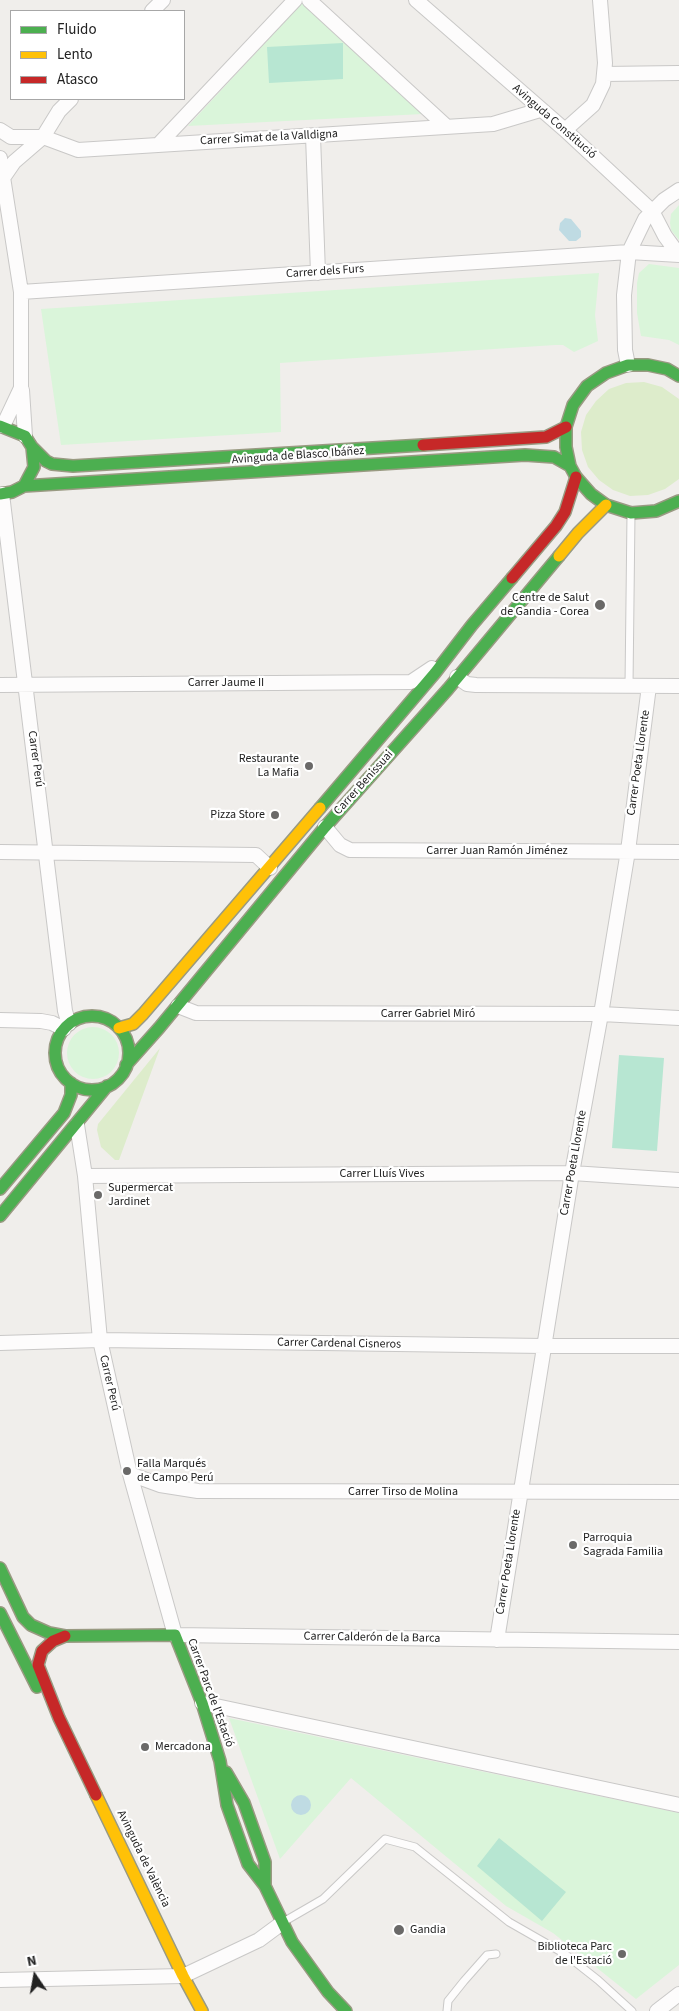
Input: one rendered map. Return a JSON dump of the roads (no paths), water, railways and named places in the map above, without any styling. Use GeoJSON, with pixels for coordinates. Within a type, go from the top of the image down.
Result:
{"type":"FeatureCollection","features":[{"type":"Feature","properties":{"kind":"street"},"geometry":{"type":"LineString","coordinates":[[153,10],[163,0]]}},
{"type":"Feature","properties":{"kind":"street"},"geometry":{"type":"LineString","coordinates":[[159,144],[295,0]]}},
{"type":"Feature","properties":{"kind":"street"},"geometry":{"type":"LineString","coordinates":[[309,0],[447,127]]}},
{"type":"Feature","properties":{"kind":"street","name":"Avinguda Constitució"},"geometry":{"type":"LineString","coordinates":[[416,0],[565,130],[652,211],[679,255]]}},
{"type":"Feature","properties":{"kind":"street"},"geometry":{"type":"LineString","coordinates":[[565,130],[593,105],[603,84],[605,63],[600,0]]}},
{"type":"Feature","properties":{"kind":"street"},"geometry":{"type":"LineString","coordinates":[[604,74],[679,73]]}},
{"type":"Feature","properties":{"kind":"street"},"geometry":{"type":"LineString","coordinates":[[3,178],[14,162],[42,137],[59,111],[70,100]]}},
{"type":"Feature","properties":{"kind":"street","name":"Carrer Simat de la Valldigna"},"geometry":{"type":"LineString","coordinates":[[0,130],[11,137],[42,137],[78,150],[493,124],[540,110]]}},
{"type":"Feature","properties":{"kind":"street"},"geometry":{"type":"LineString","coordinates":[[313,136],[318,272]]}},
{"type":"Feature","properties":{"kind":"street"},"geometry":{"type":"LineString","coordinates":[[0,158],[20,292],[22,388],[28,442],[34,467],[24,486]]}},
{"type":"Feature","properties":{"kind":"street"},"geometry":{"type":"LineString","coordinates":[[628,365],[625,350],[624,295],[629,252],[640,228],[652,211],[679,190]]}},
{"type":"Feature","properties":{"kind":"street","name":"Carrer dels Furs"},"geometry":{"type":"LineString","coordinates":[[20,292],[629,252],[679,255]]}},
{"type":"Feature","properties":{"kind":"street"},"geometry":{"type":"LineString","coordinates":[[679,376],[667,370],[648,365],[628,365],[606,373],[587,386],[573,405],[566,427],[566,447],[570,466],[576,477],[591,494],[606,505],[631,513],[656,511],[679,502]]}},
{"type":"Feature","properties":{"kind":"street"},"geometry":{"type":"LineString","coordinates":[[1,426],[22,388]]}},
{"type":"Feature","properties":{"kind":"street","name":"Avinguda de Blasco Ibáñez"},"geometry":{"type":"LineString","coordinates":[[1,426],[28,442],[46,460],[60,466],[524,439],[546,437],[566,427]]}},
{"type":"Feature","properties":{"kind":"street","name":"Avinguda de Blasco Ibáñez"},"geometry":{"type":"LineString","coordinates":[[1,494],[24,486],[525,455],[554,457],[570,466]]}},
{"type":"Feature","properties":{"kind":"street","name":"Carrer Benissuai"},"geometry":{"type":"LineString","coordinates":[[119,1028],[133,1024],[144,1014],[446,660],[472,625],[556,526],[565,512],[576,477]]}},
{"type":"Feature","properties":{"kind":"street","name":"Carrer Perú"},"geometry":{"type":"LineString","coordinates":[[1,494],[47,852],[67,1026]]}},
{"type":"Feature","properties":{"kind":"street","name":"Carrer Benissuai"},"geometry":{"type":"LineString","coordinates":[[126,1065],[178,1006],[326,827],[457,677],[578,533],[606,505]]}},
{"type":"Feature","properties":{"kind":"street","name":"Carrer Jaume II"},"geometry":{"type":"LineString","coordinates":[[0,685],[411,682],[446,660]]}},
{"type":"Feature","properties":{"kind":"street"},"geometry":{"type":"LineString","coordinates":[[457,677],[467,684],[476,685],[679,686]]}},
{"type":"Feature","properties":{"kind":"street","name":"Carrer Poeta Llorente"},"geometry":{"type":"LineString","coordinates":[[498,1640],[572,1173],[628,851],[649,686]]}},
{"type":"Feature","properties":{"kind":"street","name":"Carrer Juan Ramón Jiménez"},"geometry":{"type":"LineString","coordinates":[[326,827],[340,846],[350,850],[679,852]]}},
{"type":"Feature","properties":{"kind":"street"},"geometry":{"type":"LineString","coordinates":[[0,852],[256,854],[270,868]]}},
{"type":"Feature","properties":{"kind":"street","name":"Carrer Gabriel Miró"},"geometry":{"type":"LineString","coordinates":[[178,1006],[196,1013],[601,1014],[679,1018]]}},
{"type":"Feature","properties":{"kind":"street"},"geometry":{"type":"LineString","coordinates":[[89,1016],[110,1021],[119,1028],[128,1046],[128,1056],[126,1065],[116,1081],[95,1090],[82,1089],[71,1084],[63,1076],[55,1058],[57,1042],[67,1026],[89,1016]]}},
{"type":"Feature","properties":{"kind":"street"},"geometry":{"type":"LineString","coordinates":[[0,1020],[41,1020],[67,1026]]}},
{"type":"Feature","properties":{"kind":"street"},"geometry":{"type":"LineString","coordinates":[[0,1189],[64,1113],[71,1095],[71,1084]]}},
{"type":"Feature","properties":{"kind":"street"},"geometry":{"type":"LineString","coordinates":[[0,1216],[77,1125],[107,1086]]}},
{"type":"Feature","properties":{"kind":"street","name":"Carrer Perú"},"geometry":{"type":"LineString","coordinates":[[77,1125],[85,1176],[100,1340],[130,1474],[175,1635]]}},
{"type":"Feature","properties":{"kind":"street","name":"Carrer Lluís Vives"},"geometry":{"type":"LineString","coordinates":[[85,1176],[572,1173],[679,1180]]}},
{"type":"Feature","properties":{"kind":"street","name":"Carrer Cardenal Cisneros"},"geometry":{"type":"LineString","coordinates":[[0,1343],[100,1340],[679,1346]]}},
{"type":"Feature","properties":{"kind":"street","name":"Carrer Tirso de Molina"},"geometry":{"type":"LineString","coordinates":[[130,1474],[160,1485],[198,1491],[679,1492]]}},
{"type":"Feature","properties":{"kind":"street"},"geometry":{"type":"LineString","coordinates":[[0,1568],[23,1617],[31,1625],[49,1633],[65,1636]]}},
{"type":"Feature","properties":{"kind":"street","name":"Avinguda de València"},"geometry":{"type":"LineString","coordinates":[[0,1613],[40,1694],[59,1718]]}},
{"type":"Feature","properties":{"kind":"street","name":"Carrer Calderón de la Barca"},"geometry":{"type":"LineString","coordinates":[[65,1636],[175,1635],[679,1642]]}},
{"type":"Feature","properties":{"kind":"street","name":"Carrer Parc de l'Estació"},"geometry":{"type":"LineString","coordinates":[[175,1635],[202,1703],[220,1761],[227,1805],[248,1864],[265,1886],[282,1923],[308,1966],[346,2011]]}},
{"type":"Feature","properties":{"kind":"street","name":"Avinguda de València"},"geometry":{"type":"LineString","coordinates":[[65,1636],[53,1641],[42,1651],[38,1665],[59,1718],[183,1976],[202,2011]]}},
{"type":"Feature","properties":{"kind":"street"},"geometry":{"type":"LineString","coordinates":[[202,1703],[679,1805]]}},
{"type":"Feature","properties":{"kind":"street","name":"Carrer Parc de l'Estació"},"geometry":{"type":"LineString","coordinates":[[220,1761],[247,1812],[265,1862],[265,1886]]}},
{"type":"Feature","properties":{"kind":"street"},"geometry":{"type":"LineString","coordinates":[[0,1980],[183,1976],[263,1938],[282,1923]]}},
{"type":"Feature","properties":{"kind":"street"},"geometry":{"type":"LineString","coordinates":[[657,2011],[678,1995]]}},
{"type":"Feature","properties":{"kind":"lane"},"geometry":{"type":"LineString","coordinates":[[629,685],[631,513]]}},
{"type":"Feature","properties":{"kind":"lane"},"geometry":{"type":"LineString","coordinates":[[282,1923],[323,1899],[385,1839],[415,1847],[509,1922],[565,1954],[598,1980],[632,2011]]}},
{"type":"Feature","properties":{"kind":"lane"},"geometry":{"type":"LineString","coordinates":[[447,2011],[448,2001],[464,1981],[487,1956],[496,1954]]}},
{"type":"Feature","properties":{"kind":"water"},"geometry":{"type":"Polygon","coordinates":[[[565,218],[571,219],[581,231],[581,237],[576,241],[569,241],[559,230],[560,223],[565,218]]]}},
{"type":"Feature","properties":{"kind":"water"},"geometry":{"type":"Polygon","coordinates":[[[297,1795],[305,1795],[311,1801],[311,1809],[305,1815],[297,1815],[291,1809],[291,1801],[297,1795]]]}},
{"type":"Feature","properties":{"kind":"place","name":"Centre de Salut de Gandia - Corea"},"geometry":{"type":"Point","coordinates":[600,605]}},
{"type":"Feature","properties":{"kind":"place","name":"Restaurante La Mafia"},"geometry":{"type":"Point","coordinates":[309,766]}},
{"type":"Feature","properties":{"kind":"place","name":"Pizza Store"},"geometry":{"type":"Point","coordinates":[275,815]}},
{"type":"Feature","properties":{"kind":"place","name":"Supermercat Jardinet"},"geometry":{"type":"Point","coordinates":[98,1195]}},
{"type":"Feature","properties":{"kind":"place","name":"Falla Marqués de Campo Perú"},"geometry":{"type":"Point","coordinates":[127,1471]}},
{"type":"Feature","properties":{"kind":"place","name":"Parroquia Sagrada Familia"},"geometry":{"type":"Point","coordinates":[573,1545]}},
{"type":"Feature","properties":{"kind":"place","name":"Mercadona"},"geometry":{"type":"Point","coordinates":[145,1747]}},
{"type":"Feature","properties":{"kind":"place","name":"Gandia"},"geometry":{"type":"Point","coordinates":[399,1930]}},
{"type":"Feature","properties":{"kind":"place","name":"Biblioteca Parc de l'Estació"},"geometry":{"type":"Point","coordinates":[622,1954]}}]}
